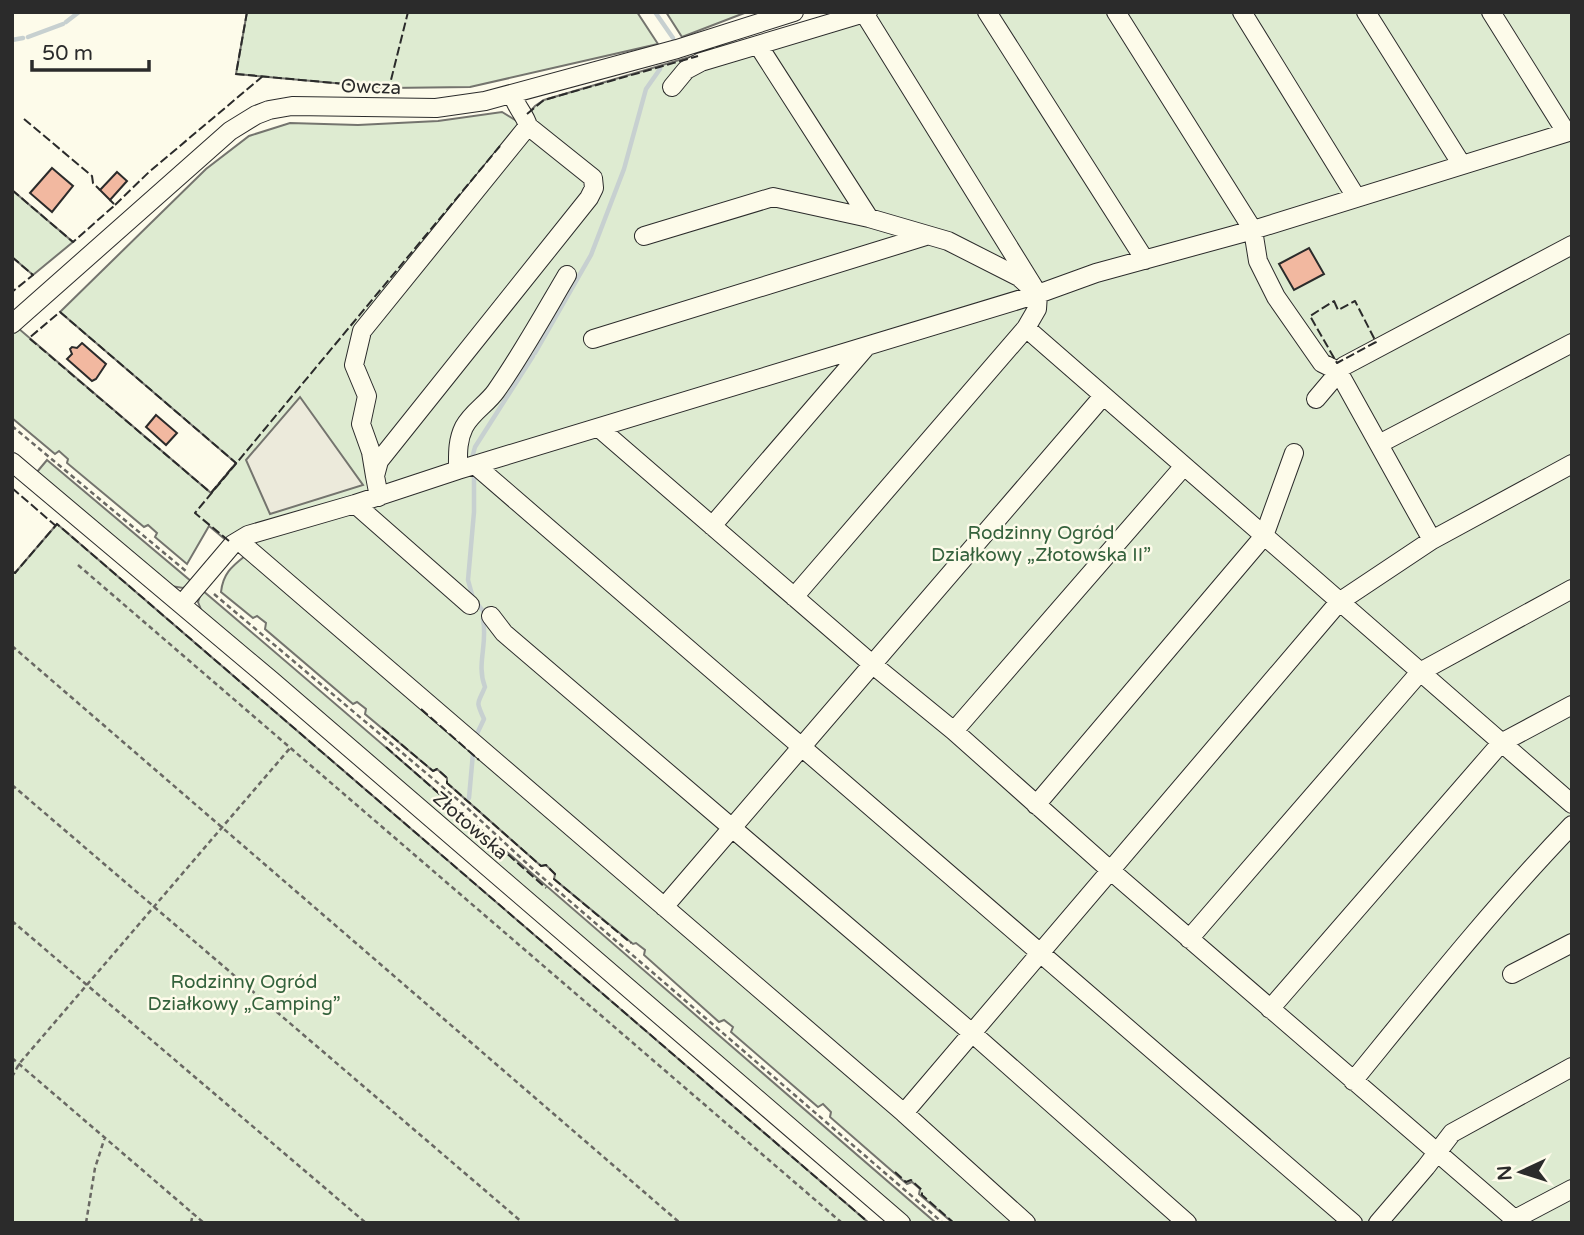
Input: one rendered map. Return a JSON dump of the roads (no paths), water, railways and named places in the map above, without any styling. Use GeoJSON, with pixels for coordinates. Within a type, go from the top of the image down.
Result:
{"type":"FeatureCollection","features":[{"type":"Feature","properties":{"kind":"street","name":"Owcza"},"geometry":{"type":"LineString","coordinates":[[12,324],[192,163],[230,131],[256,115],[280,108],[316,105],[436,108],[513,95],[677,49],[794,12]]}},
{"type":"Feature","properties":{"kind":"street"},"geometry":{"type":"LineString","coordinates":[[987,12],[1145,260]]}},
{"type":"Feature","properties":{"kind":"street"},"geometry":{"type":"LineString","coordinates":[[1116,12],[1254,230],[1258,261],[1276,297],[1322,363],[1338,371],[1432,540]]}},
{"type":"Feature","properties":{"kind":"street"},"geometry":{"type":"LineString","coordinates":[[1242,12],[1356,197]]}},
{"type":"Feature","properties":{"kind":"street"},"geometry":{"type":"LineString","coordinates":[[1366,12],[1462,165]]}},
{"type":"Feature","properties":{"kind":"street"},"geometry":{"type":"LineString","coordinates":[[182,604],[236,543],[248,535],[355,505],[467,467],[867,346],[1096,273],[1254,230],[1569,131],[1491,12]]}},
{"type":"Feature","properties":{"kind":"street"},"geometry":{"type":"LineString","coordinates":[[672,87],[686,70],[701,62],[866,13],[1038,293],[1037,309],[1026,328],[794,597]]}},
{"type":"Feature","properties":{"kind":"street"},"geometry":{"type":"LineString","coordinates":[[758,45],[869,218]]}},
{"type":"Feature","properties":{"kind":"street"},"geometry":{"type":"LineString","coordinates":[[375,476],[379,461],[589,198],[594,188],[593,178],[527,121],[516,107],[513,95]]}},
{"type":"Feature","properties":{"kind":"street"},"geometry":{"type":"LineString","coordinates":[[379,497],[371,452],[361,424],[367,396],[354,365],[362,331],[527,121]]}},
{"type":"Feature","properties":{"kind":"street"},"geometry":{"type":"LineString","coordinates":[[644,236],[772,197],[869,218],[948,242],[1007,271],[1038,293]]}},
{"type":"Feature","properties":{"kind":"street"},"geometry":{"type":"LineString","coordinates":[[593,340],[926,236]]}},
{"type":"Feature","properties":{"kind":"street"},"geometry":{"type":"LineString","coordinates":[[1316,399],[1338,371],[1572,245]]}},
{"type":"Feature","properties":{"kind":"street"},"geometry":{"type":"LineString","coordinates":[[566,275],[510,371],[491,398],[473,414],[464,428],[458,445],[467,467],[802,747],[1353,1223]]}},
{"type":"Feature","properties":{"kind":"street"},"geometry":{"type":"LineString","coordinates":[[1026,328],[1572,804]]}},
{"type":"Feature","properties":{"kind":"street"},"geometry":{"type":"LineString","coordinates":[[1379,444],[1572,343]]}},
{"type":"Feature","properties":{"kind":"street"},"geometry":{"type":"LineString","coordinates":[[712,526],[867,346]]}},
{"type":"Feature","properties":{"kind":"street"},"geometry":{"type":"LineString","coordinates":[[664,907],[1103,396]]}},
{"type":"Feature","properties":{"kind":"street"},"geometry":{"type":"LineString","coordinates":[[598,428],[872,664],[954,731],[1189,939],[1517,1221],[1572,1189]]}},
{"type":"Feature","properties":{"kind":"street"},"geometry":{"type":"LineString","coordinates":[[1036,805],[1264,536],[1294,453]]}},
{"type":"Feature","properties":{"kind":"street","name":"Złotowska"},"geometry":{"type":"LineString","coordinates":[[12,462],[182,604],[901,1223]]}},
{"type":"Feature","properties":{"kind":"street"},"geometry":{"type":"LineString","coordinates":[[904,1114],[1339,602],[1432,540],[1572,464]]}},
{"type":"Feature","properties":{"kind":"street"},"geometry":{"type":"LineString","coordinates":[[954,731],[1184,466]]}},
{"type":"Feature","properties":{"kind":"street"},"geometry":{"type":"LineString","coordinates":[[355,505],[470,605]]}},
{"type":"Feature","properties":{"kind":"street"},"geometry":{"type":"LineString","coordinates":[[236,543],[664,907],[1026,1223]]}},
{"type":"Feature","properties":{"kind":"street"},"geometry":{"type":"LineString","coordinates":[[1189,939],[1420,672],[1572,589]]}},
{"type":"Feature","properties":{"kind":"street"},"geometry":{"type":"LineString","coordinates":[[491,616],[504,632],[972,1032],[1187,1223]]}},
{"type":"Feature","properties":{"kind":"street"},"geometry":{"type":"LineString","coordinates":[[1270,1009],[1501,743],[1572,705]]}},
{"type":"Feature","properties":{"kind":"street"},"geometry":{"type":"LineString","coordinates":[[1353,1081],[1440,975],[1572,825]]}},
{"type":"Feature","properties":{"kind":"street"},"geometry":{"type":"LineString","coordinates":[[1512,974],[1572,943]]}},
{"type":"Feature","properties":{"kind":"street"},"geometry":{"type":"LineString","coordinates":[[1378,1223],[1452,1133],[1572,1067]]}},
{"type":"Feature","properties":{"kind":"waterway"},"geometry":{"type":"LineString","coordinates":[[66,22],[79,12]]}},
{"type":"Feature","properties":{"kind":"waterway"},"geometry":{"type":"LineString","coordinates":[[655,12],[673,38]]}},
{"type":"Feature","properties":{"kind":"waterway"},"geometry":{"type":"LineString","coordinates":[[28,37],[63,24]]}},
{"type":"Feature","properties":{"kind":"waterway"},"geometry":{"type":"LineString","coordinates":[[12,40],[23,38]]}},
{"type":"Feature","properties":{"kind":"waterway"},"geometry":{"type":"LineString","coordinates":[[535,353],[591,255],[624,169],[646,89],[660,69]]}},
{"type":"Feature","properties":{"kind":"waterway"},"geometry":{"type":"LineString","coordinates":[[472,458],[475,447],[533,356]]}},
{"type":"Feature","properties":{"kind":"waterway"},"geometry":{"type":"LineString","coordinates":[[474,475],[474,512],[468,580],[473,598],[483,611]]}},
{"type":"Feature","properties":{"kind":"waterway"},"geometry":{"type":"LineString","coordinates":[[475,738],[484,719],[479,705],[485,687],[482,670],[483,619]]}},
{"type":"Feature","properties":{"kind":"waterway"},"geometry":{"type":"LineString","coordinates":[[469,798],[473,753]]}},
{"type":"Feature","properties":{"kind":"waterway"},"geometry":{"type":"LineString","coordinates":[[463,827],[466,820]]}},
{"type":"Feature","properties":{"kind":"park label","name":"Rodzinny Ogród Działkowy „Złotowska II”"},"geometry":{"type":"Point","coordinates":[1041,543]}},
{"type":"Feature","properties":{"kind":"park label","name":"Rodzinny Ogród Działkowy „Camping”"},"geometry":{"type":"Point","coordinates":[244,992]}}]}
